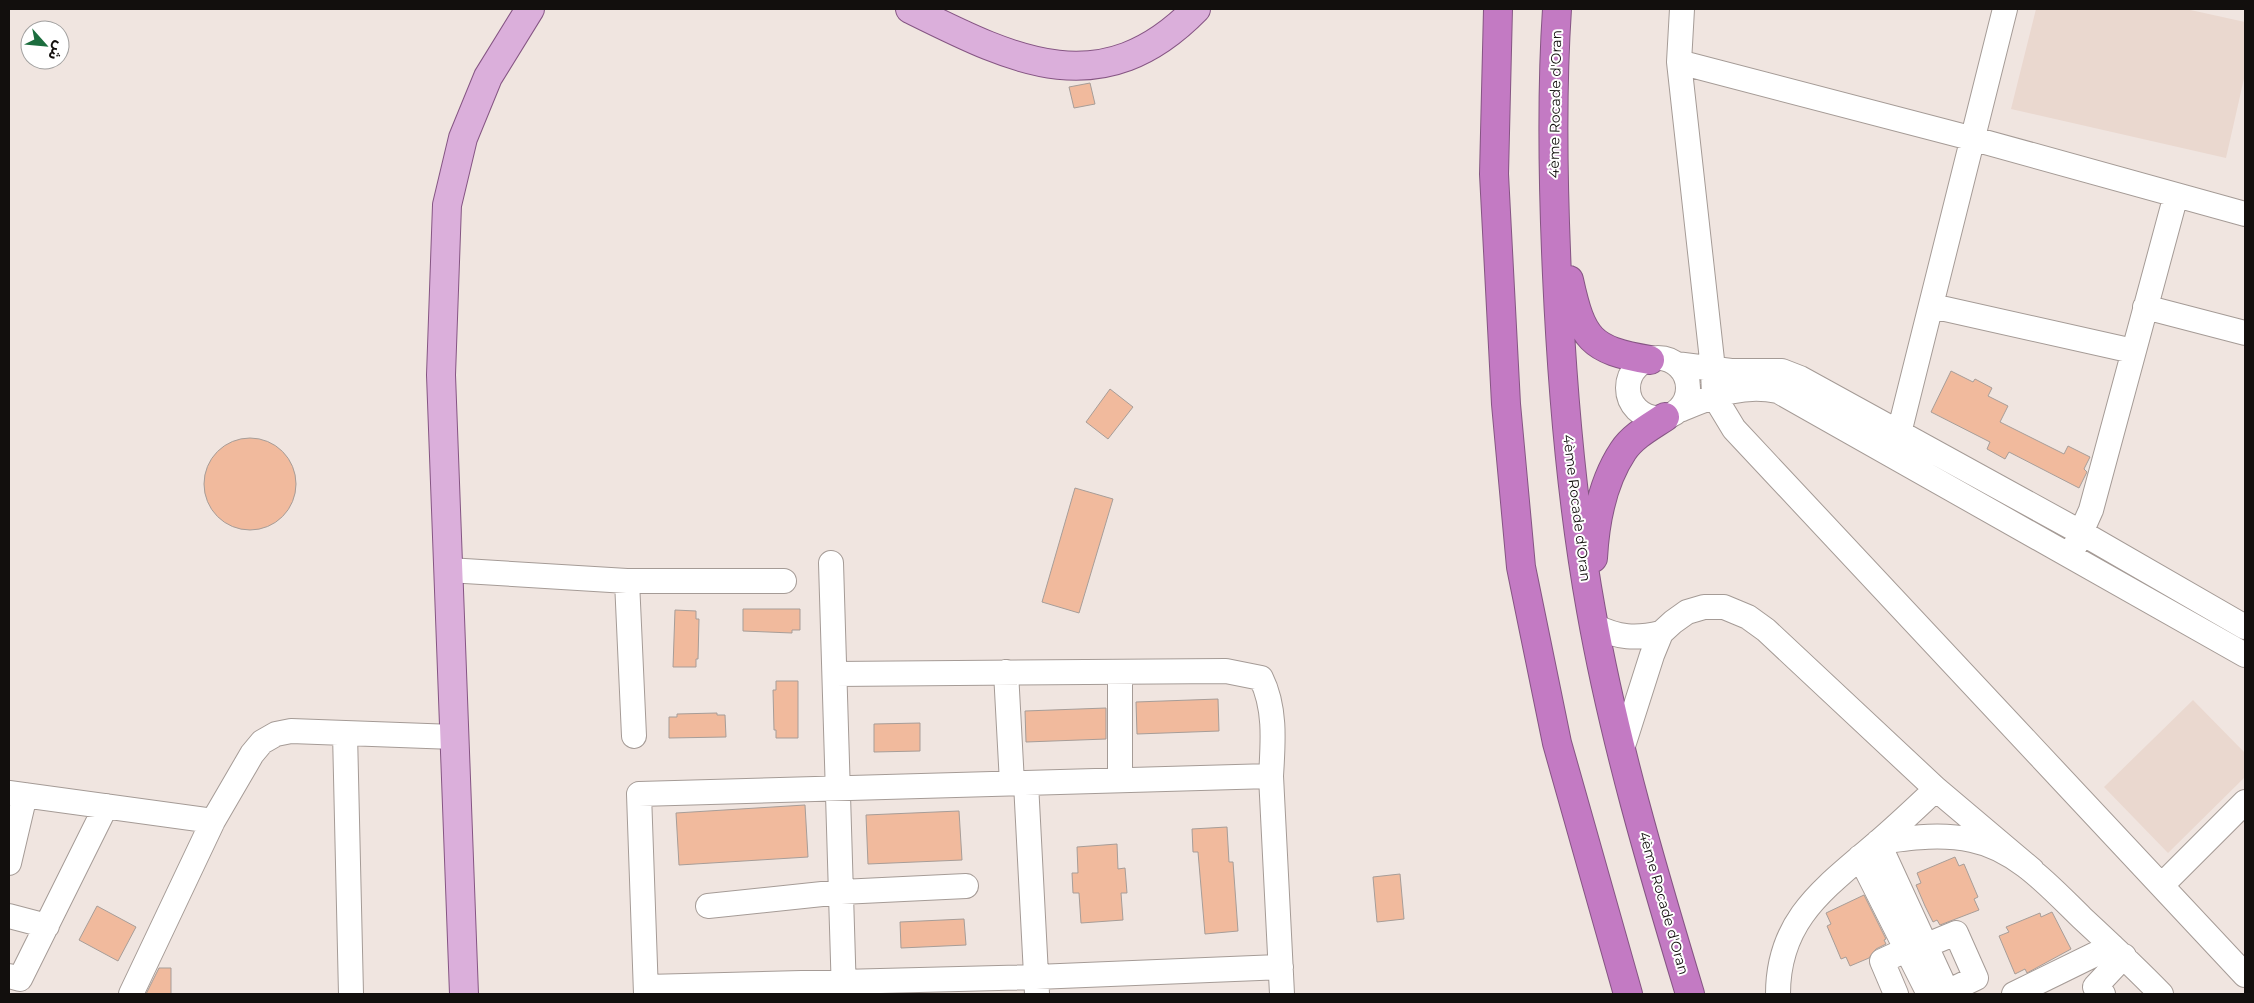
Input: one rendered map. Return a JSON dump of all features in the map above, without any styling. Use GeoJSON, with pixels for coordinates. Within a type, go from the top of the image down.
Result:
{"type":"FeatureCollection","features":[{"type":"Feature","properties":{"kind":"highway"},"geometry":{"type":"LineString","coordinates":[[1498,9],[1494,184],[1506,404],[1521,567],[1558,743],[1628,994]]}},
{"type":"Feature","properties":{"kind":"highway","name":"4ème Rocade d'Oran"},"geometry":{"type":"LineString","coordinates":[[1557,9],[1553,111],[1554,212],[1560,348],[1568,454],[1593,619],[1622,748],[1653,868],[1690,994]]}},
{"type":"Feature","properties":{"kind":"highway"},"geometry":{"type":"LineString","coordinates":[[1554,212],[1577,315],[1587,335],[1606,350],[1663,362]]}},
{"type":"Feature","properties":{"kind":"highway"},"geometry":{"type":"LineString","coordinates":[[1593,619],[1594,548],[1597,523],[1608,479],[1624,450],[1641,432],[1671,414]]}},
{"type":"Feature","properties":{"kind":"main road"},"geometry":{"type":"LineString","coordinates":[[464,994],[441,375],[448,205],[463,138],[488,77],[530,9]]}},
{"type":"Feature","properties":{"kind":"main road"},"geometry":{"type":"LineString","coordinates":[[910,9],[1015,55],[1055,66],[1100,66],[1143,50],[1178,27],[1196,9]]}},
{"type":"Feature","properties":{"kind":"street"},"geometry":{"type":"LineString","coordinates":[[1682,9],[1679,62],[1713,368],[1714,396],[1734,429],[2245,975]]}},
{"type":"Feature","properties":{"kind":"street"},"geometry":{"type":"LineString","coordinates":[[1899,433],[2005,9]]}},
{"type":"Feature","properties":{"kind":"street"},"geometry":{"type":"LineString","coordinates":[[1679,62],[1974,139],[2245,214]]}},
{"type":"Feature","properties":{"kind":"street"},"geometry":{"type":"LineString","coordinates":[[2069,557],[2082,534],[2091,510],[2176,195]]}},
{"type":"Feature","properties":{"kind":"street"},"geometry":{"type":"LineString","coordinates":[[1932,306],[2133,351]]}},
{"type":"Feature","properties":{"kind":"street"},"geometry":{"type":"LineString","coordinates":[[2145,307],[2245,333]]}},
{"type":"Feature","properties":{"kind":"street"},"geometry":{"type":"LineString","coordinates":[[1663,362],[1686,378],[1688,387],[1683,404],[1671,414]]}},
{"type":"Feature","properties":{"kind":"street"},"geometry":{"type":"LineString","coordinates":[[2245,627],[2082,534],[1800,378],[1782,371],[1713,368],[1663,362],[1637,368],[1629,380],[1631,401],[1645,415],[1655,418],[1671,414],[1714,396],[1757,386],[1778,391],[2245,655]]}},
{"type":"Feature","properties":{"kind":"street"},"geometry":{"type":"LineString","coordinates":[[831,563],[844,989]]}},
{"type":"Feature","properties":{"kind":"street"},"geometry":{"type":"LineString","coordinates":[[448,570],[627,581],[784,581]]}},
{"type":"Feature","properties":{"kind":"street"},"geometry":{"type":"LineString","coordinates":[[627,581],[634,736]]}},
{"type":"Feature","properties":{"kind":"street"},"geometry":{"type":"LineString","coordinates":[[1593,619],[1610,634],[1627,638],[1645,637],[1661,632],[1687,612],[1704,607],[1724,607],[1748,617],[1766,630],[1936,789],[2032,870],[2162,994]]}},
{"type":"Feature","properties":{"kind":"street"},"geometry":{"type":"LineString","coordinates":[[1622,748],[1635,701],[1661,632]]}},
{"type":"Feature","properties":{"kind":"street"},"geometry":{"type":"LineString","coordinates":[[834,674],[1226,671],[1261,678],[1269,694],[1273,741],[1271,776],[1282,994]]}},
{"type":"Feature","properties":{"kind":"street"},"geometry":{"type":"LineString","coordinates":[[1006,672],[1019,783],[1032,988]]}},
{"type":"Feature","properties":{"kind":"street"},"geometry":{"type":"LineString","coordinates":[[1120,672],[1120,780]]}},
{"type":"Feature","properties":{"kind":"street"},"geometry":{"type":"LineString","coordinates":[[131,994],[213,821],[252,754],[262,742],[276,734],[291,731],[454,738]]}},
{"type":"Feature","properties":{"kind":"street"},"geometry":{"type":"LineString","coordinates":[[345,733],[351,994]]}},
{"type":"Feature","properties":{"kind":"street"},"geometry":{"type":"LineString","coordinates":[[1271,776],[639,794],[646,991],[1032,988],[1281,967]]}},
{"type":"Feature","properties":{"kind":"street"},"geometry":{"type":"LineString","coordinates":[[1778,994],[1778,981],[1784,950],[1797,921],[1816,896],[1936,789]]}},
{"type":"Feature","properties":{"kind":"street"},"geometry":{"type":"LineString","coordinates":[[9,863],[17,794],[213,821]]}},
{"type":"Feature","properties":{"kind":"street"},"geometry":{"type":"LineString","coordinates":[[2162,885],[2245,802]]}},
{"type":"Feature","properties":{"kind":"street"},"geometry":{"type":"LineString","coordinates":[[9,976],[20,979],[106,806]]}},
{"type":"Feature","properties":{"kind":"street"},"geometry":{"type":"LineString","coordinates":[[1869,850],[1912,837],[1945,836],[1974,840],[2000,850],[2032,870]]}},
{"type":"Feature","properties":{"kind":"street"},"geometry":{"type":"LineString","coordinates":[[1869,850],[1918,947],[1941,994],[1976,978],[1956,933],[1918,947],[1882,961],[1896,994]]}},
{"type":"Feature","properties":{"kind":"street"},"geometry":{"type":"LineString","coordinates":[[708,906],[841,892],[966,886]]}},
{"type":"Feature","properties":{"kind":"street"},"geometry":{"type":"LineString","coordinates":[[9,916],[47,926]]}},
{"type":"Feature","properties":{"kind":"street"},"geometry":{"type":"LineString","coordinates":[[2014,994],[2060,985],[2118,951]]}},
{"type":"Feature","properties":{"kind":"street"},"geometry":{"type":"LineString","coordinates":[[2103,994],[2095,986],[2118,951]]}},
{"type":"Feature","properties":{"kind":"shaded area"},"geometry":{"type":"Polygon","coordinates":[[[2036,9],[2186,9],[2245,22],[2245,74],[2226,158],[2011,109],[2036,9]]]}},
{"type":"Feature","properties":{"kind":"shaded area"},"geometry":{"type":"Polygon","coordinates":[[[2193,700],[2245,753],[2245,777],[2168,853],[2104,787],[2193,700]]]}},
{"type":"Feature","properties":{"kind":"building"},"geometry":{"type":"Polygon","coordinates":[[[1090,83],[1095,104],[1074,108],[1069,87],[1090,83]]]}},
{"type":"Feature","properties":{"kind":"building"},"geometry":{"type":"Polygon","coordinates":[[[1951,371],[1973,382],[1975,379],[1992,388],[1988,396],[2008,406],[2000,422],[2064,454],[2068,446],[2090,457],[2084,469],[2087,472],[2079,488],[2009,452],[2005,459],[1987,449],[1990,442],[1931,412],[1951,371]]]}},
{"type":"Feature","properties":{"kind":"building"},"geometry":{"type":"Polygon","coordinates":[[[1110,389],[1133,407],[1108,439],[1086,422],[1110,389]]]}},
{"type":"Feature","properties":{"kind":"building"},"geometry":{"type":"Polygon","coordinates":[[[250,438],[268,441],[283,451],[293,466],[296,484],[293,502],[283,517],[268,527],[250,530],[232,527],[217,517],[207,502],[204,484],[207,466],[217,451],[232,441],[250,438]]]}},
{"type":"Feature","properties":{"kind":"building"},"geometry":{"type":"Polygon","coordinates":[[[1075,488],[1113,499],[1079,613],[1042,602],[1075,488]]]}},
{"type":"Feature","properties":{"kind":"building"},"geometry":{"type":"Polygon","coordinates":[[[743,609],[800,609],[800,630],[792,630],[792,633],[743,631],[743,609]]]}},
{"type":"Feature","properties":{"kind":"building"},"geometry":{"type":"Polygon","coordinates":[[[675,610],[696,611],[696,619],[699,619],[696,667],[673,667],[675,610]]]}},
{"type":"Feature","properties":{"kind":"building"},"geometry":{"type":"Polygon","coordinates":[[[776,681],[798,681],[798,738],[776,738],[773,690],[776,690],[776,681]]]}},
{"type":"Feature","properties":{"kind":"building"},"geometry":{"type":"Polygon","coordinates":[[[1218,699],[1219,731],[1137,734],[1136,702],[1218,699]]]}},
{"type":"Feature","properties":{"kind":"building"},"geometry":{"type":"Polygon","coordinates":[[[1106,708],[1106,739],[1026,742],[1025,711],[1106,708]]]}},
{"type":"Feature","properties":{"kind":"building"},"geometry":{"type":"Polygon","coordinates":[[[717,713],[717,715],[725,715],[726,737],[669,738],[669,717],[677,717],[677,714],[717,713]]]}},
{"type":"Feature","properties":{"kind":"building"},"geometry":{"type":"Polygon","coordinates":[[[920,723],[920,751],[874,752],[874,724],[920,723]]]}},
{"type":"Feature","properties":{"kind":"building"},"geometry":{"type":"Polygon","coordinates":[[[805,805],[808,857],[679,865],[676,813],[805,805]]]}},
{"type":"Feature","properties":{"kind":"building"},"geometry":{"type":"Polygon","coordinates":[[[959,811],[962,860],[868,864],[866,815],[959,811]]]}},
{"type":"Feature","properties":{"kind":"building"},"geometry":{"type":"Polygon","coordinates":[[[1227,827],[1229,862],[1233,862],[1238,931],[1205,934],[1198,852],[1193,852],[1192,829],[1227,827]]]}},
{"type":"Feature","properties":{"kind":"building"},"geometry":{"type":"Polygon","coordinates":[[[1117,844],[1118,869],[1125,868],[1127,893],[1121,893],[1123,920],[1081,923],[1079,893],[1073,893],[1072,873],[1078,873],[1077,847],[1117,844]]]}},
{"type":"Feature","properties":{"kind":"building"},"geometry":{"type":"Polygon","coordinates":[[[1955,857],[1959,866],[1964,864],[1978,897],[1974,899],[1979,910],[1940,925],[1937,920],[1933,922],[1925,906],[1916,885],[1921,883],[1917,873],[1955,857]]]}},
{"type":"Feature","properties":{"kind":"building"},"geometry":{"type":"Polygon","coordinates":[[[1400,874],[1404,919],[1377,922],[1373,877],[1400,874]]]}},
{"type":"Feature","properties":{"kind":"building"},"geometry":{"type":"Polygon","coordinates":[[[1864,895],[1886,939],[1884,940],[1886,944],[1876,949],[1869,958],[1850,966],[1846,957],[1841,959],[1827,926],[1831,924],[1826,913],[1864,895]]]}},
{"type":"Feature","properties":{"kind":"building"},"geometry":{"type":"Polygon","coordinates":[[[97,906],[136,927],[118,961],[79,940],[97,906]]]}},
{"type":"Feature","properties":{"kind":"building"},"geometry":{"type":"Polygon","coordinates":[[[2052,912],[2071,949],[2027,973],[2025,969],[2015,974],[1999,936],[2009,932],[2006,927],[2040,913],[2041,917],[2052,912]]]}},
{"type":"Feature","properties":{"kind":"building"},"geometry":{"type":"Polygon","coordinates":[[[964,919],[966,945],[901,948],[900,922],[964,919]]]}},
{"type":"Feature","properties":{"kind":"building"},"geometry":{"type":"Polygon","coordinates":[[[159,968],[171,968],[171,994],[146,994],[159,968]]]}}]}
